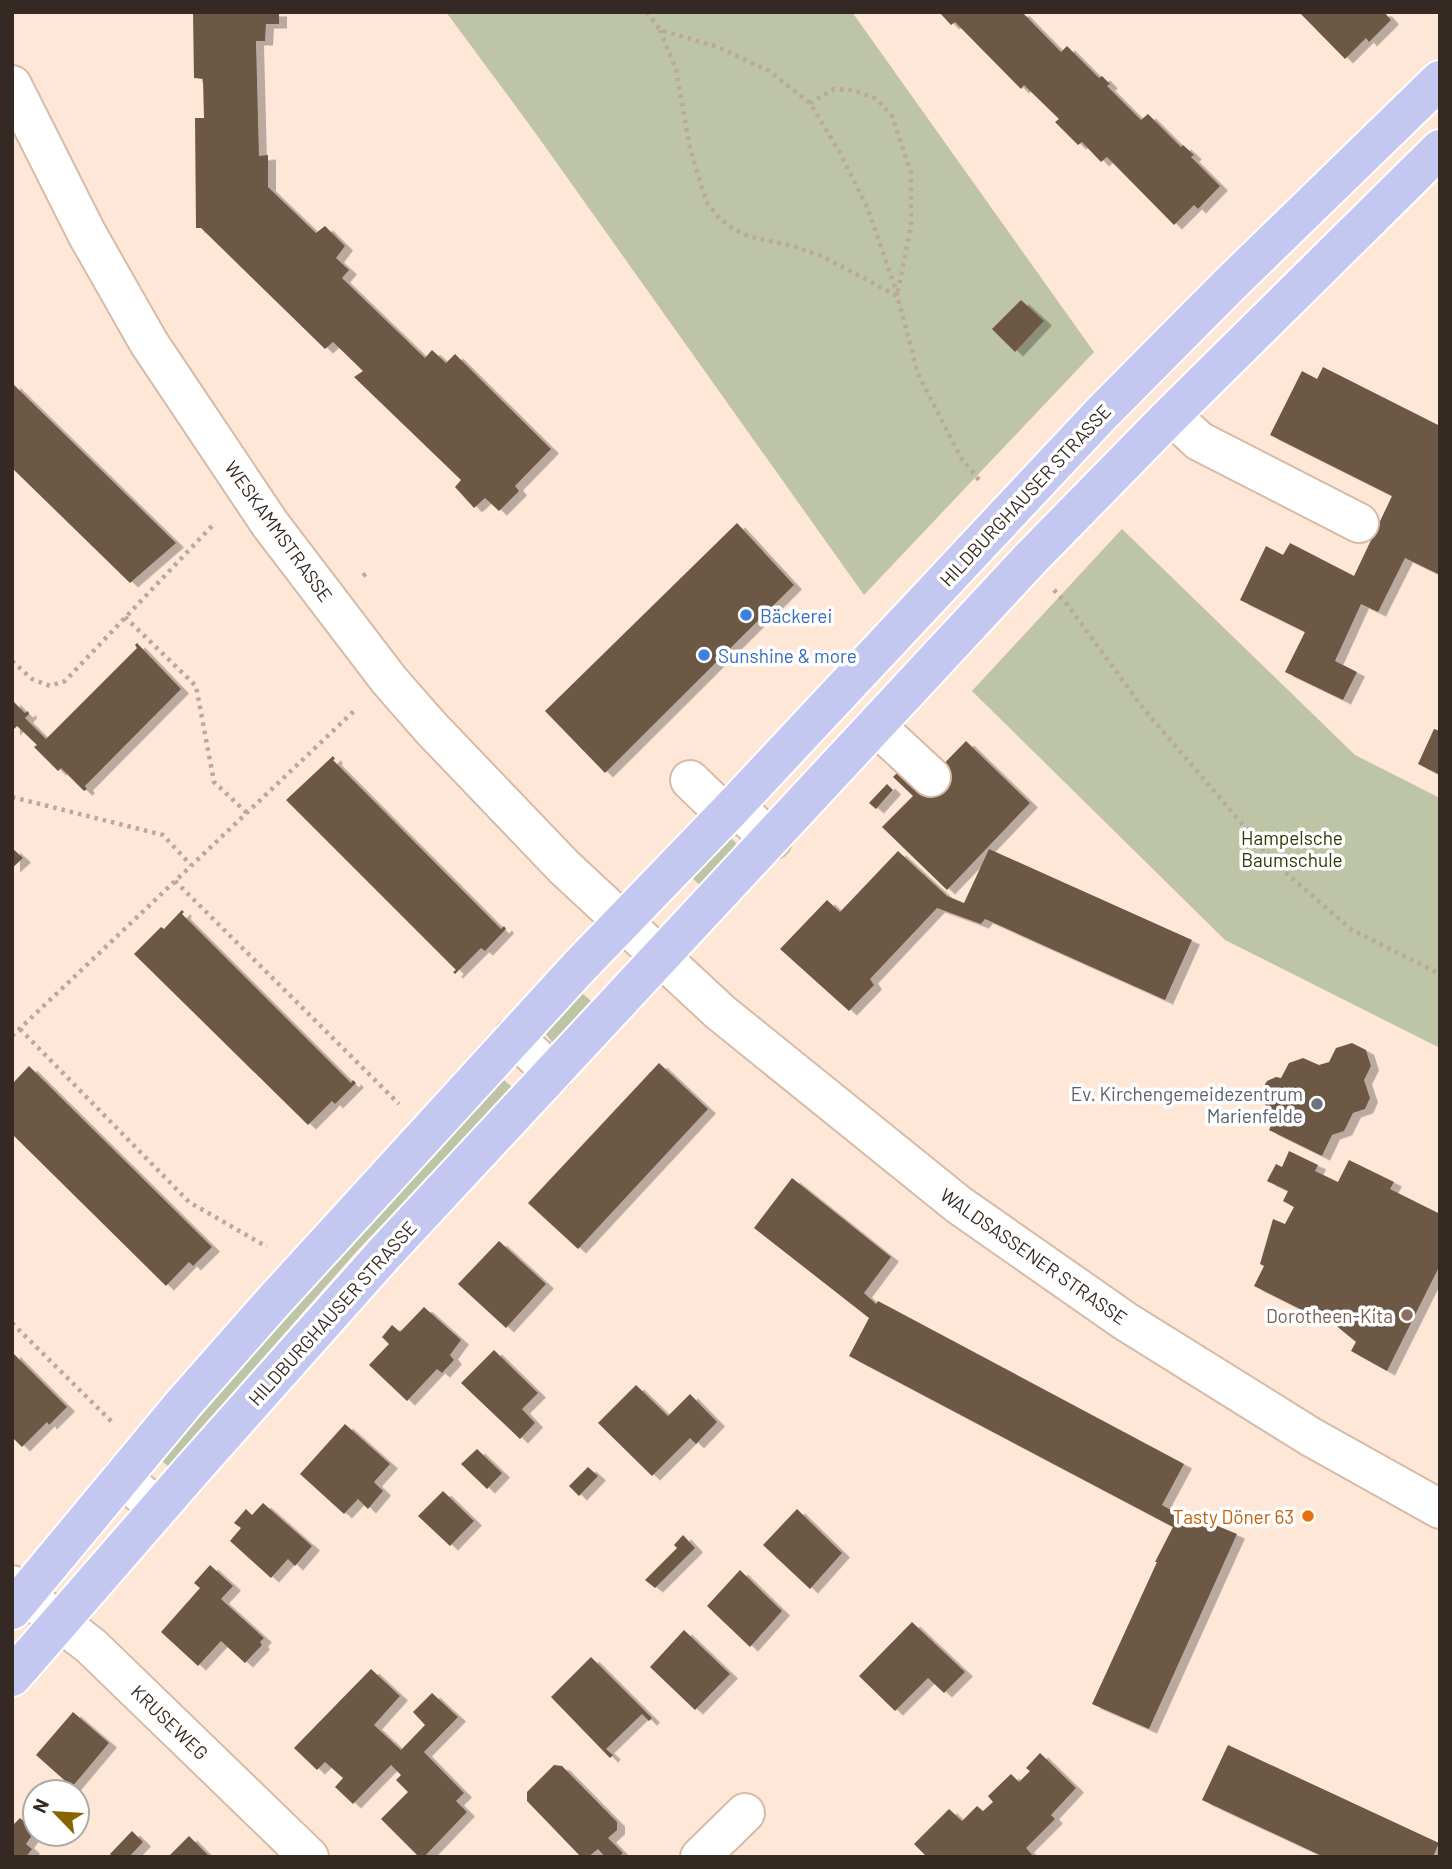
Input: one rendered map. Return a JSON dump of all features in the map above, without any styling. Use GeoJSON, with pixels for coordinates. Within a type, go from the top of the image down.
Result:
{"type":"FeatureCollection","features":[{"type":"Feature","properties":{"kind":"main road","name":"HILDBURGHAUSER STRASSE"},"geometry":{"type":"LineString","coordinates":[[16,1596],[273,1302],[622,921],[730,810],[1101,414],[1440,80]]}},
{"type":"Feature","properties":{"kind":"main road","name":"HILDBURGHAUSER STRASSE"},"geometry":{"type":"LineString","coordinates":[[12,1677],[383,1255],[772,840],[1031,558],[1171,415],[1440,149]]}},
{"type":"Feature","properties":{"kind":"street","name":"WESKAMMSTRASSE"},"geometry":{"type":"LineString","coordinates":[[12,86],[87,234],[149,344],[270,524],[389,680],[554,857],[622,921]]}},
{"type":"Feature","properties":{"kind":"street"},"geometry":{"type":"LineString","coordinates":[[1171,415],[1199,441],[1359,523]]}},
{"type":"Feature","properties":{"kind":"street"},"geometry":{"type":"LineString","coordinates":[[870,733],[915,774]]}},
{"type":"Feature","properties":{"kind":"street"},"geometry":{"type":"LineString","coordinates":[[690,780],[772,840]]}},
{"type":"Feature","properties":{"kind":"street"},"geometry":{"type":"LineString","coordinates":[[622,921],[661,957]]}},
{"type":"Feature","properties":{"kind":"street","name":"WALDSASSENER STRASSE"},"geometry":{"type":"LineString","coordinates":[[661,957],[731,1020],[970,1213],[1125,1321],[1311,1437],[1440,1508]]}},
{"type":"Feature","properties":{"kind":"street"},"geometry":{"type":"LineString","coordinates":[[514,1037],[553,1073]]}},
{"type":"Feature","properties":{"kind":"street"},"geometry":{"type":"LineString","coordinates":[[122,1477],[158,1509]]}},
{"type":"Feature","properties":{"kind":"street","name":"KRUSEWEG"},"geometry":{"type":"LineString","coordinates":[[16,1596],[60,1622],[91,1646],[309,1857]]}},
{"type":"Feature","properties":{"kind":"street"},"geometry":{"type":"LineString","coordinates":[[700,1857],[745,1813]]}},
{"type":"Feature","properties":{"kind":"path"},"geometry":{"type":"LineString","coordinates":[[647,12],[660,30],[676,70],[697,173],[708,204],[720,219],[751,237],[793,246],[824,257],[897,296]]}},
{"type":"Feature","properties":{"kind":"path"},"geometry":{"type":"LineString","coordinates":[[660,30],[718,47],[769,71],[810,103],[839,151],[867,207],[897,296],[918,374],[961,458],[979,480]]}},
{"type":"Feature","properties":{"kind":"path"},"geometry":{"type":"LineString","coordinates":[[810,103],[834,89],[854,90],[877,99],[892,116],[911,173],[911,226],[897,296]]}},
{"type":"Feature","properties":{"kind":"path"},"geometry":{"type":"LineString","coordinates":[[12,661],[32,679],[50,686],[65,681],[212,526]]}},
{"type":"Feature","properties":{"kind":"path"},"geometry":{"type":"LineString","coordinates":[[363,576],[369,571]]}},
{"type":"Feature","properties":{"kind":"path"},"geometry":{"type":"LineString","coordinates":[[1054,590],[1143,708],[1278,866],[1352,930],[1440,974]]}},
{"type":"Feature","properties":{"kind":"path"},"geometry":{"type":"LineString","coordinates":[[125,617],[196,686],[214,782],[247,813]]}},
{"type":"Feature","properties":{"kind":"path"},"geometry":{"type":"LineString","coordinates":[[12,1037],[355,710]]}},
{"type":"Feature","properties":{"kind":"path"},"geometry":{"type":"LineString","coordinates":[[12,797],[163,835],[191,865]]}},
{"type":"Feature","properties":{"kind":"path"},"geometry":{"type":"LineString","coordinates":[[175,881],[399,1104]]}},
{"type":"Feature","properties":{"kind":"path"},"geometry":{"type":"LineString","coordinates":[[20,1029],[189,1202],[267,1247]]}},
{"type":"Feature","properties":{"kind":"path"},"geometry":{"type":"LineString","coordinates":[[12,1323],[113,1423]]}},
{"type":"Feature","properties":{"kind":"green space"},"geometry":{"type":"Polygon","coordinates":[[[446,12],[852,12],[1094,352],[864,595],[534,131],[446,12]]]}},
{"type":"Feature","properties":{"kind":"green space","name":"Hampelsche Baumschule"},"geometry":{"type":"Polygon","coordinates":[[[1122,529],[1355,755],[1440,798],[1440,1048],[1225,940],[972,691],[1122,529]]]}},
{"type":"Feature","properties":{"kind":"green space"},"geometry":{"type":"Polygon","coordinates":[[[731,838],[737,844],[737,849],[703,888],[690,876],[726,839],[731,838]]]}},
{"type":"Feature","properties":{"kind":"green space"},"geometry":{"type":"Polygon","coordinates":[[[580,991],[593,1003],[552,1042],[545,1033],[580,991]]]}},
{"type":"Feature","properties":{"kind":"green space"},"geometry":{"type":"Polygon","coordinates":[[[504,1080],[512,1087],[356,1252],[168,1466],[159,1459],[318,1279],[504,1080]]]}},
{"type":"Feature","properties":{"kind":"building"},"geometry":{"type":"Polygon","coordinates":[[[193,12],[279,12],[279,24],[266,24],[265,41],[256,41],[259,156],[268,155],[268,187],[316,233],[325,226],[345,246],[336,258],[349,270],[342,278],[425,358],[432,350],[446,363],[455,354],[551,449],[515,486],[519,491],[499,511],[485,498],[474,508],[455,487],[461,480],[354,377],[363,371],[333,342],[325,349],[201,228],[196,228],[195,118],[204,118],[203,79],[194,78],[193,12]]]}},
{"type":"Feature","properties":{"kind":"building"},"geometry":{"type":"Polygon","coordinates":[[[939,12],[1022,12],[1061,52],[1067,46],[1099,78],[1102,76],[1110,84],[1107,86],[1141,120],[1148,114],[1181,147],[1183,145],[1194,155],[1191,157],[1220,186],[1198,209],[1194,205],[1174,225],[1107,157],[1101,162],[1082,142],[1078,145],[1055,122],[1059,119],[1024,85],[1021,89],[955,22],[951,25],[939,12]]]}},
{"type":"Feature","properties":{"kind":"building"},"geometry":{"type":"Polygon","coordinates":[[[1299,12],[1384,12],[1391,20],[1369,42],[1366,38],[1345,59],[1299,12]]]}},
{"type":"Feature","properties":{"kind":"building"},"geometry":{"type":"Polygon","coordinates":[[[1021,300],[1044,321],[1015,352],[992,329],[1021,300]]]}},
{"type":"Feature","properties":{"kind":"building"},"geometry":{"type":"Polygon","coordinates":[[[1323,367],[1440,426],[1440,575],[1405,558],[1378,612],[1361,604],[1335,661],[1357,672],[1343,700],[1285,672],[1305,632],[1240,600],[1266,546],[1283,555],[1290,543],[1354,576],[1392,496],[1270,435],[1302,371],[1317,379],[1323,367]]]}},
{"type":"Feature","properties":{"kind":"building"},"geometry":{"type":"Polygon","coordinates":[[[12,383],[176,543],[130,583],[12,468],[12,383]]]}},
{"type":"Feature","properties":{"kind":"building"},"geometry":{"type":"Polygon","coordinates":[[[737,523],[794,585],[605,773],[545,711],[737,523]]]}},
{"type":"Feature","properties":{"kind":"building"},"geometry":{"type":"Polygon","coordinates":[[[137,643],[181,689],[85,786],[87,789],[84,791],[61,768],[58,771],[17,726],[12,731],[12,700],[25,713],[28,711],[29,714],[25,718],[46,739],[137,648],[137,643]]]}},
{"type":"Feature","properties":{"kind":"building"},"geometry":{"type":"Polygon","coordinates":[[[1434,729],[1440,731],[1440,775],[1418,764],[1434,729]]]}},
{"type":"Feature","properties":{"kind":"building"},"geometry":{"type":"Polygon","coordinates":[[[966,741],[1030,803],[947,890],[882,827],[913,796],[893,777],[899,771],[925,783],[966,741]]]}},
{"type":"Feature","properties":{"kind":"building"},"geometry":{"type":"Polygon","coordinates":[[[333,756],[333,760],[501,929],[504,926],[506,929],[485,951],[481,948],[455,974],[453,972],[456,970],[286,800],[333,756]]]}},
{"type":"Feature","properties":{"kind":"building"},"geometry":{"type":"Polygon","coordinates":[[[887,784],[893,790],[876,809],[869,803],[887,784]]]}},
{"type":"Feature","properties":{"kind":"building"},"geometry":{"type":"Polygon","coordinates":[[[12,848],[23,858],[12,868],[12,848]]]}},
{"type":"Feature","properties":{"kind":"building"},"geometry":{"type":"Polygon","coordinates":[[[989,849],[1192,940],[1165,1000],[985,919],[981,924],[937,908],[870,979],[874,985],[849,1011],[780,949],[827,900],[840,912],[898,851],[947,896],[964,903],[989,849]]]}},
{"type":"Feature","properties":{"kind":"building"},"geometry":{"type":"Polygon","coordinates":[[[182,910],[182,914],[351,1083],[353,1080],[356,1083],[335,1104],[332,1101],[308,1125],[134,954],[182,910]]]}},
{"type":"Feature","properties":{"kind":"building","name":"Ev. Kirchengemeidezentrum Marienfelde"},"geometry":{"type":"Polygon","coordinates":[[[1352,1043],[1366,1050],[1371,1066],[1364,1080],[1370,1098],[1365,1109],[1353,1113],[1344,1131],[1332,1135],[1322,1156],[1269,1130],[1272,1124],[1261,1091],[1267,1081],[1281,1078],[1289,1063],[1303,1058],[1319,1065],[1329,1062],[1336,1048],[1352,1043]]]}},
{"type":"Feature","properties":{"kind":"building"},"geometry":{"type":"Polygon","coordinates":[[[659,1063],[708,1109],[578,1249],[528,1203],[659,1063]]]}},
{"type":"Feature","properties":{"kind":"building"},"geometry":{"type":"Polygon","coordinates":[[[29,1066],[212,1247],[193,1266],[189,1262],[166,1286],[12,1134],[12,1080],[14,1082],[29,1066]]]}},
{"type":"Feature","properties":{"kind":"building"},"geometry":{"type":"Polygon","coordinates":[[[1289,1151],[1318,1165],[1315,1171],[1338,1182],[1349,1160],[1394,1182],[1390,1189],[1438,1213],[1440,1208],[1440,1265],[1387,1371],[1351,1351],[1356,1342],[1311,1305],[1308,1313],[1254,1286],[1264,1266],[1260,1264],[1273,1219],[1285,1224],[1294,1207],[1283,1201],[1288,1191],[1267,1181],[1276,1164],[1282,1167],[1289,1151]]]}},
{"type":"Feature","properties":{"kind":"building"},"geometry":{"type":"Polygon","coordinates":[[[792,1178],[891,1257],[864,1293],[876,1304],[878,1301],[1184,1464],[1162,1505],[1178,1514],[1181,1511],[1237,1534],[1149,1729],[1092,1704],[1173,1527],[849,1356],[869,1318],[754,1228],[792,1178]]]}},
{"type":"Feature","properties":{"kind":"building"},"geometry":{"type":"Polygon","coordinates":[[[499,1241],[546,1284],[506,1328],[458,1284],[499,1241]]]}},
{"type":"Feature","properties":{"kind":"building"},"geometry":{"type":"Polygon","coordinates":[[[424,1307],[461,1340],[450,1355],[454,1360],[442,1373],[437,1369],[407,1401],[369,1365],[389,1344],[382,1337],[392,1325],[400,1332],[424,1307]]]}},
{"type":"Feature","properties":{"kind":"building"},"geometry":{"type":"Polygon","coordinates":[[[494,1350],[538,1393],[522,1409],[535,1423],[520,1439],[461,1383],[494,1350]]]}},
{"type":"Feature","properties":{"kind":"building"},"geometry":{"type":"Polygon","coordinates":[[[12,1352],[67,1407],[22,1447],[12,1437],[12,1352]]]}},
{"type":"Feature","properties":{"kind":"building"},"geometry":{"type":"Polygon","coordinates":[[[636,1385],[668,1416],[690,1394],[717,1422],[696,1444],[690,1438],[652,1476],[598,1423],[636,1385]]]}},
{"type":"Feature","properties":{"kind":"building"},"geometry":{"type":"Polygon","coordinates":[[[345,1424],[390,1464],[374,1482],[383,1491],[368,1509],[358,1499],[344,1514],[300,1474],[345,1424]]]}},
{"type":"Feature","properties":{"kind":"building"},"geometry":{"type":"Polygon","coordinates":[[[477,1449],[502,1473],[487,1489],[461,1464],[477,1449]]]}},
{"type":"Feature","properties":{"kind":"building"},"geometry":{"type":"Polygon","coordinates":[[[588,1467],[598,1476],[579,1496],[569,1486],[588,1467]]]}},
{"type":"Feature","properties":{"kind":"building"},"geometry":{"type":"Polygon","coordinates":[[[443,1491],[474,1521],[450,1546],[418,1516],[443,1491]]]}},
{"type":"Feature","properties":{"kind":"building"},"geometry":{"type":"Polygon","coordinates":[[[263,1503],[312,1546],[295,1566],[288,1559],[271,1578],[230,1541],[241,1528],[234,1523],[246,1509],[252,1515],[263,1503]]]}},
{"type":"Feature","properties":{"kind":"building"},"geometry":{"type":"Polygon","coordinates":[[[797,1509],[842,1553],[810,1589],[763,1545],[797,1509]]]}},
{"type":"Feature","properties":{"kind":"building"},"geometry":{"type":"Polygon","coordinates":[[[683,1535],[695,1548],[655,1588],[645,1580],[677,1548],[674,1545],[683,1535]]]}},
{"type":"Feature","properties":{"kind":"building"},"geometry":{"type":"Polygon","coordinates":[[[210,1565],[233,1586],[221,1599],[264,1638],[260,1642],[262,1645],[245,1663],[221,1641],[198,1666],[161,1632],[200,1588],[194,1583],[210,1565]]]}},
{"type":"Feature","properties":{"kind":"building"},"geometry":{"type":"Polygon","coordinates":[[[740,1570],[782,1611],[750,1647],[707,1606],[740,1570]]]}},
{"type":"Feature","properties":{"kind":"building"},"geometry":{"type":"Polygon","coordinates":[[[912,1622],[965,1672],[944,1693],[928,1678],[895,1711],[859,1676],[912,1622]]]}},
{"type":"Feature","properties":{"kind":"building"},"geometry":{"type":"Polygon","coordinates":[[[684,1630],[730,1674],[695,1710],[650,1667],[684,1630]]]}},
{"type":"Feature","properties":{"kind":"building"},"geometry":{"type":"Polygon","coordinates":[[[591,1657],[652,1718],[649,1721],[642,1714],[606,1749],[613,1755],[610,1758],[551,1697],[591,1657]]]}},
{"type":"Feature","properties":{"kind":"building"},"geometry":{"type":"Polygon","coordinates":[[[371,1669],[400,1696],[374,1725],[401,1750],[425,1725],[413,1712],[432,1693],[458,1717],[424,1752],[464,1793],[456,1801],[467,1812],[424,1857],[419,1857],[381,1819],[408,1792],[396,1780],[401,1775],[391,1765],[353,1804],[335,1787],[343,1778],[325,1762],[317,1770],[294,1748],[371,1669]]]}},
{"type":"Feature","properties":{"kind":"building"},"geometry":{"type":"Polygon","coordinates":[[[73,1712],[109,1743],[80,1778],[62,1778],[36,1755],[73,1712]]]}},
{"type":"Feature","properties":{"kind":"building"},"geometry":{"type":"Polygon","coordinates":[[[1228,1745],[1439,1843],[1433,1857],[1324,1857],[1202,1800],[1228,1745]]]}},
{"type":"Feature","properties":{"kind":"building"},"geometry":{"type":"Polygon","coordinates":[[[1040,1753],[1076,1788],[1051,1815],[1055,1819],[1026,1848],[1034,1857],[927,1857],[914,1844],[949,1809],[962,1821],[977,1806],[983,1811],[993,1802],[988,1796],[1011,1774],[1019,1782],[1030,1771],[1026,1768],[1040,1753]]]}},
{"type":"Feature","properties":{"kind":"building"},"geometry":{"type":"Polygon","coordinates":[[[554,1765],[562,1766],[617,1822],[617,1830],[608,1838],[623,1853],[619,1857],[605,1857],[598,1849],[588,1857],[580,1856],[527,1801],[527,1792],[554,1765]]]}},
{"type":"Feature","properties":{"kind":"building"},"geometry":{"type":"Polygon","coordinates":[[[21,1819],[21,1848],[32,1849],[26,1857],[12,1857],[12,1826],[21,1819]]]}},
{"type":"Feature","properties":{"kind":"building"},"geometry":{"type":"Polygon","coordinates":[[[132,1831],[143,1842],[129,1857],[113,1857],[110,1854],[132,1831]]]}},
{"type":"Feature","properties":{"kind":"building"},"geometry":{"type":"Polygon","coordinates":[[[189,1836],[210,1857],[168,1857],[189,1836]]]}},
{"type":"Feature","properties":{"kind":"place","name":"Bäckerei"},"geometry":{"type":"Point","coordinates":[746,615]}},
{"type":"Feature","properties":{"kind":"place","name":"Sunshine & more"},"geometry":{"type":"Point","coordinates":[704,655]}},
{"type":"Feature","properties":{"kind":"place","name":"Ev. Kirchengemeidezentrum Marienfelde"},"geometry":{"type":"Point","coordinates":[1317,1104]}},
{"type":"Feature","properties":{"kind":"place","name":"Dorotheen-Kita"},"geometry":{"type":"Point","coordinates":[1407,1315]}},
{"type":"Feature","properties":{"kind":"place","name":"Tasty Döner 63"},"geometry":{"type":"Point","coordinates":[1308,1516]}}]}
